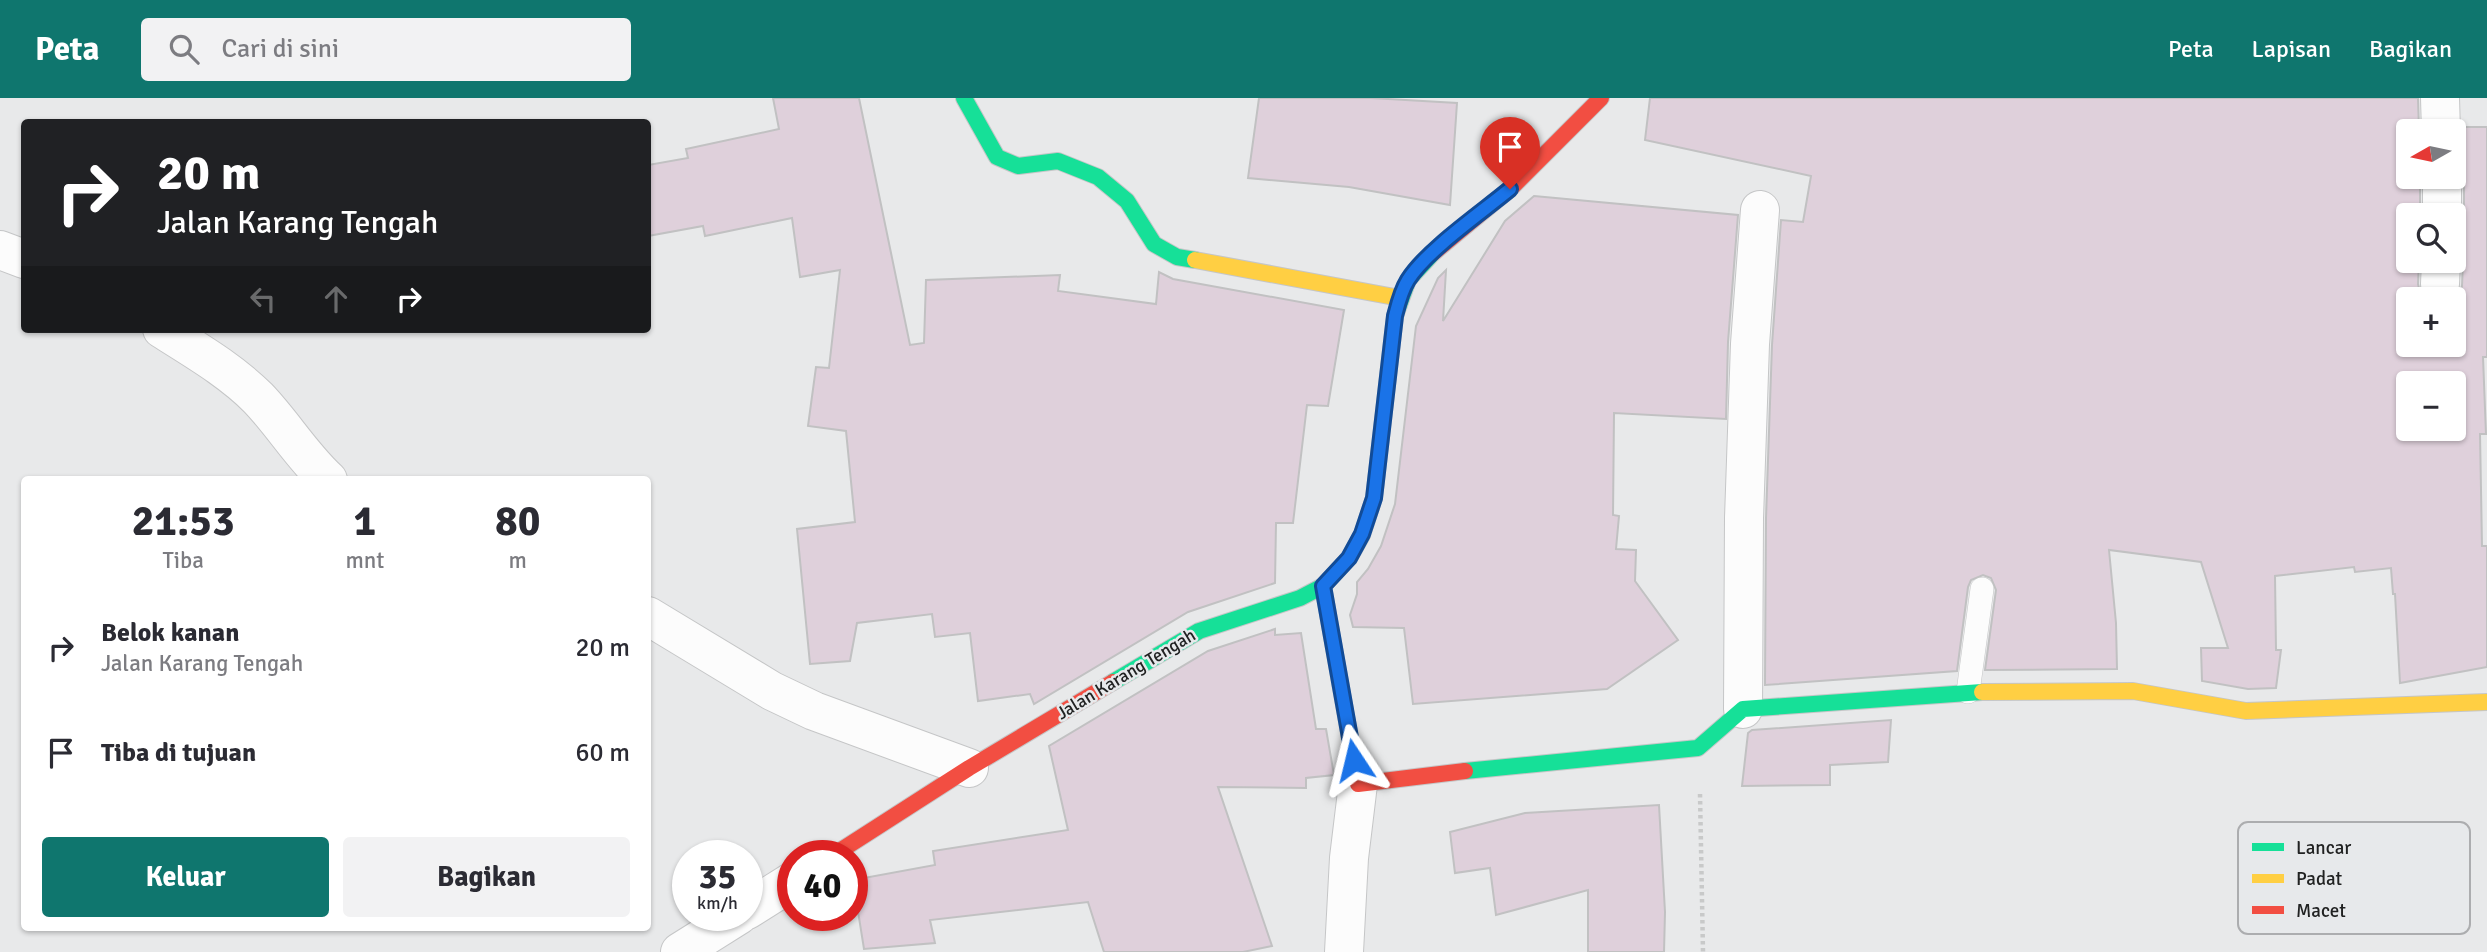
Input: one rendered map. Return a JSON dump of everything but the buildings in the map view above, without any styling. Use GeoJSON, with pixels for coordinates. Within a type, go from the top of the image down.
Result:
{"type":"FeatureCollection","features":[{"type":"Feature","properties":{"kind":"street"},"geometry":{"type":"LineString","coordinates":[[964,98],[997,157],[1018,166],[1058,161],[1098,177],[1127,201],[1154,244],[1177,257],[1400,298]]}},
{"type":"Feature","properties":{"kind":"street","name":"Jalan Karang Tengah"},"geometry":{"type":"LineString","coordinates":[[857,840],[969,768],[1199,631],[1270,609],[1323,586],[1349,558],[1362,534],[1374,498],[1395,316],[1408,280],[1428,257],[1510,189],[1601,98]]}},
{"type":"Feature","properties":{"kind":"street"},"geometry":{"type":"LineString","coordinates":[[2440,98],[2441,119]]}},
{"type":"Feature","properties":{"kind":"street"},"geometry":{"type":"LineString","coordinates":[[1743,709],[1744,518],[1750,344],[1760,210]]}},
{"type":"Feature","properties":{"kind":"street"},"geometry":{"type":"LineString","coordinates":[[0,250],[21,258]]}},
{"type":"Feature","properties":{"kind":"street"},"geometry":{"type":"LineString","coordinates":[[168,333],[226,370],[256,397],[324,476]]}},
{"type":"Feature","properties":{"kind":"street"},"geometry":{"type":"LineString","coordinates":[[1323,586],[1358,784],[1349,858],[1345,952]]}},
{"type":"Feature","properties":{"kind":"street"},"geometry":{"type":"LineString","coordinates":[[651,618],[772,691],[814,711],[969,768]]}},
{"type":"Feature","properties":{"kind":"street"},"geometry":{"type":"LineString","coordinates":[[1358,784],[1419,775],[1698,748],[1743,709],[1968,692],[2133,691],[2246,710],[2487,702]]}},
{"type":"Feature","properties":{"kind":"street"},"geometry":{"type":"LineString","coordinates":[[686,951],[715,931]]}},
{"type":"Feature","properties":{"kind":"lane"},"geometry":{"type":"LineString","coordinates":[[1968,692],[1982,590]]}},
{"type":"Feature","properties":{"kind":"path"},"geometry":{"type":"LineString","coordinates":[[1698,748],[1703,952]]}},
{"type":"Feature","properties":{"kind":"traffic: fast"},"geometry":{"type":"LineString","coordinates":[[964,98],[997,157],[1018,166],[1058,161],[1098,177],[1127,201],[1154,244],[1177,257],[1195,260]]}},
{"type":"Feature","properties":{"kind":"traffic: fast"},"geometry":{"type":"LineString","coordinates":[[1113,682],[1199,631],[1300,598],[1323,586],[1349,558],[1362,535],[1374,498],[1395,316],[1408,280],[1433,253]]}},
{"type":"Feature","properties":{"kind":"traffic: fast"},"geometry":{"type":"LineString","coordinates":[[1465,771],[1698,748],[1743,709],[1982,692]]}},
{"type":"Feature","properties":{"kind":"traffic: slow"},"geometry":{"type":"LineString","coordinates":[[1195,260],[1400,298]]}},
{"type":"Feature","properties":{"kind":"traffic: slow"},"geometry":{"type":"LineString","coordinates":[[1982,692],[2133,691],[2246,711],[2487,702]]}},
{"type":"Feature","properties":{"kind":"traffic: jam"},"geometry":{"type":"LineString","coordinates":[[1433,253],[1510,189],[1601,98]]}},
{"type":"Feature","properties":{"kind":"traffic: jam"},"geometry":{"type":"LineString","coordinates":[[1323,586],[1358,784],[1465,771]]}},
{"type":"Feature","properties":{"kind":"traffic: jam"},"geometry":{"type":"LineString","coordinates":[[857,840],[969,768],[1113,682]]}},
{"type":"Feature","properties":{"kind":"route"},"geometry":{"type":"LineString","coordinates":[[1354,760],[1323,586],[1349,558],[1362,534],[1374,498],[1395,316],[1408,280],[1428,257],[1510,189]]}}]}
